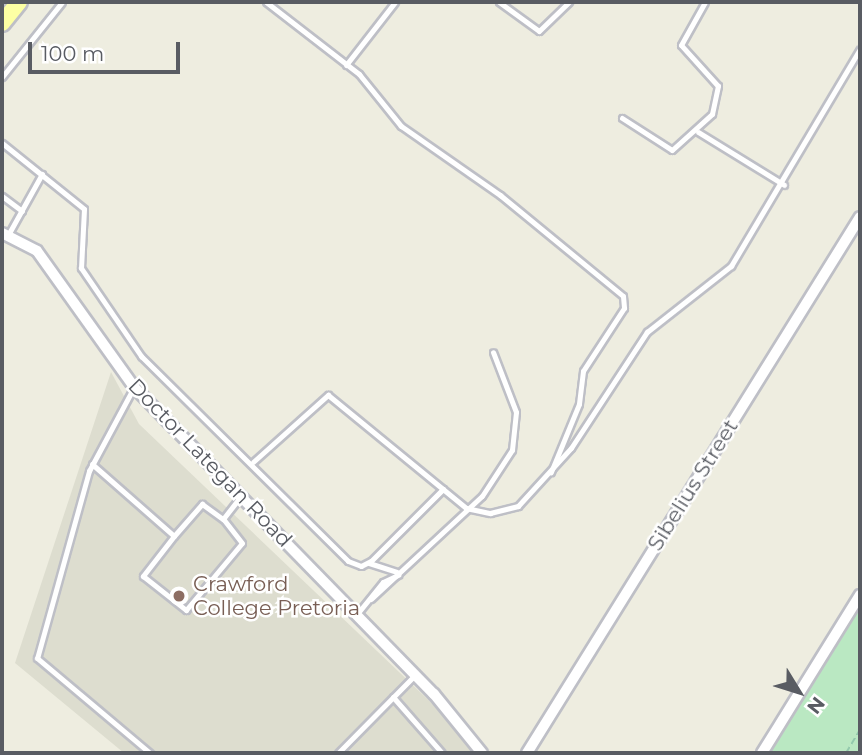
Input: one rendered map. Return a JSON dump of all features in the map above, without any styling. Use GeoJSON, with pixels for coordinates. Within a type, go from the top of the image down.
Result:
{"type":"FeatureCollection","features":[{"type":"Feature","properties":{"kind":"main road"},"geometry":{"type":"LineString","coordinates":[[2,23],[19,2]]}},
{"type":"Feature","properties":{"kind":"street","name":"Sibelius Street"},"geometry":{"type":"LineString","coordinates":[[527,753],[860,217]]}},
{"type":"Feature","properties":{"kind":"street","name":"Doctor Lategan Road"},"geometry":{"type":"LineString","coordinates":[[5,234],[37,251],[134,387],[415,674],[482,753]]}},
{"type":"Feature","properties":{"kind":"street"},"geometry":{"type":"LineString","coordinates":[[762,753],[860,595]]}},
{"type":"Feature","properties":{"kind":"lane"},"geometry":{"type":"LineString","coordinates":[[2,77],[62,2]]}},
{"type":"Feature","properties":{"kind":"lane"},"geometry":{"type":"LineString","coordinates":[[266,2],[346,65],[393,119],[623,296],[624,308],[583,372],[579,404],[551,474]]}},
{"type":"Feature","properties":{"kind":"lane"},"geometry":{"type":"LineString","coordinates":[[346,65],[395,2]]}},
{"type":"Feature","properties":{"kind":"lane"},"geometry":{"type":"LineString","coordinates":[[499,2],[539,31],[569,2]]}},
{"type":"Feature","properties":{"kind":"lane"},"geometry":{"type":"LineString","coordinates":[[622,118],[669,150],[698,132],[720,92],[681,45],[705,2]]}},
{"type":"Feature","properties":{"kind":"lane"},"geometry":{"type":"LineString","coordinates":[[253,462],[328,395],[466,508],[514,508],[551,474],[642,339],[724,275],[784,185],[860,49]]}},
{"type":"Feature","properties":{"kind":"lane"},"geometry":{"type":"LineString","coordinates":[[698,132],[784,185]]}},
{"type":"Feature","properties":{"kind":"lane"},"geometry":{"type":"LineString","coordinates":[[2,143],[84,209],[78,259],[130,342],[253,462],[348,561],[369,562],[401,573]]}},
{"type":"Feature","properties":{"kind":"lane"},"geometry":{"type":"LineString","coordinates":[[5,234],[22,211],[42,174]]}},
{"type":"Feature","properties":{"kind":"lane"},"geometry":{"type":"LineString","coordinates":[[2,196],[22,211]]}},
{"type":"Feature","properties":{"kind":"lane"},"geometry":{"type":"LineString","coordinates":[[357,614],[493,482],[516,440],[516,412],[493,352]]}},
{"type":"Feature","properties":{"kind":"lane"},"geometry":{"type":"LineString","coordinates":[[134,387],[92,464],[37,658],[150,753]]}},
{"type":"Feature","properties":{"kind":"lane"},"geometry":{"type":"LineString","coordinates":[[92,464],[174,536]]}},
{"type":"Feature","properties":{"kind":"lane"},"geometry":{"type":"LineString","coordinates":[[369,562],[443,489]]}},
{"type":"Feature","properties":{"kind":"lane"},"geometry":{"type":"LineString","coordinates":[[223,519],[241,496]]}},
{"type":"Feature","properties":{"kind":"lane"},"geometry":{"type":"LineString","coordinates":[[202,505],[223,519],[242,543],[186,610],[144,576],[202,505]]}},
{"type":"Feature","properties":{"kind":"lane"},"geometry":{"type":"LineString","coordinates":[[338,753],[415,674]]}},
{"type":"Feature","properties":{"kind":"lane"},"geometry":{"type":"LineString","coordinates":[[393,697],[442,753]]}},
{"type":"Feature","properties":{"kind":"path"},"geometry":{"type":"LineString","coordinates":[[846,753],[860,730]]}},
{"type":"Feature","properties":{"kind":"shaded area","name":"Crawford College Pretoria"},"geometry":{"type":"Polygon","coordinates":[[[111,372],[139,424],[484,753],[124,753],[15,663],[111,372]]]}},
{"type":"Feature","properties":{"kind":"green space"},"geometry":{"type":"Polygon","coordinates":[[[860,595],[860,753],[764,753],[860,595]]]}},
{"type":"Feature","properties":{"kind":"place","name":"Crawford College Pretoria"},"geometry":{"type":"Point","coordinates":[179,596]}}]}
